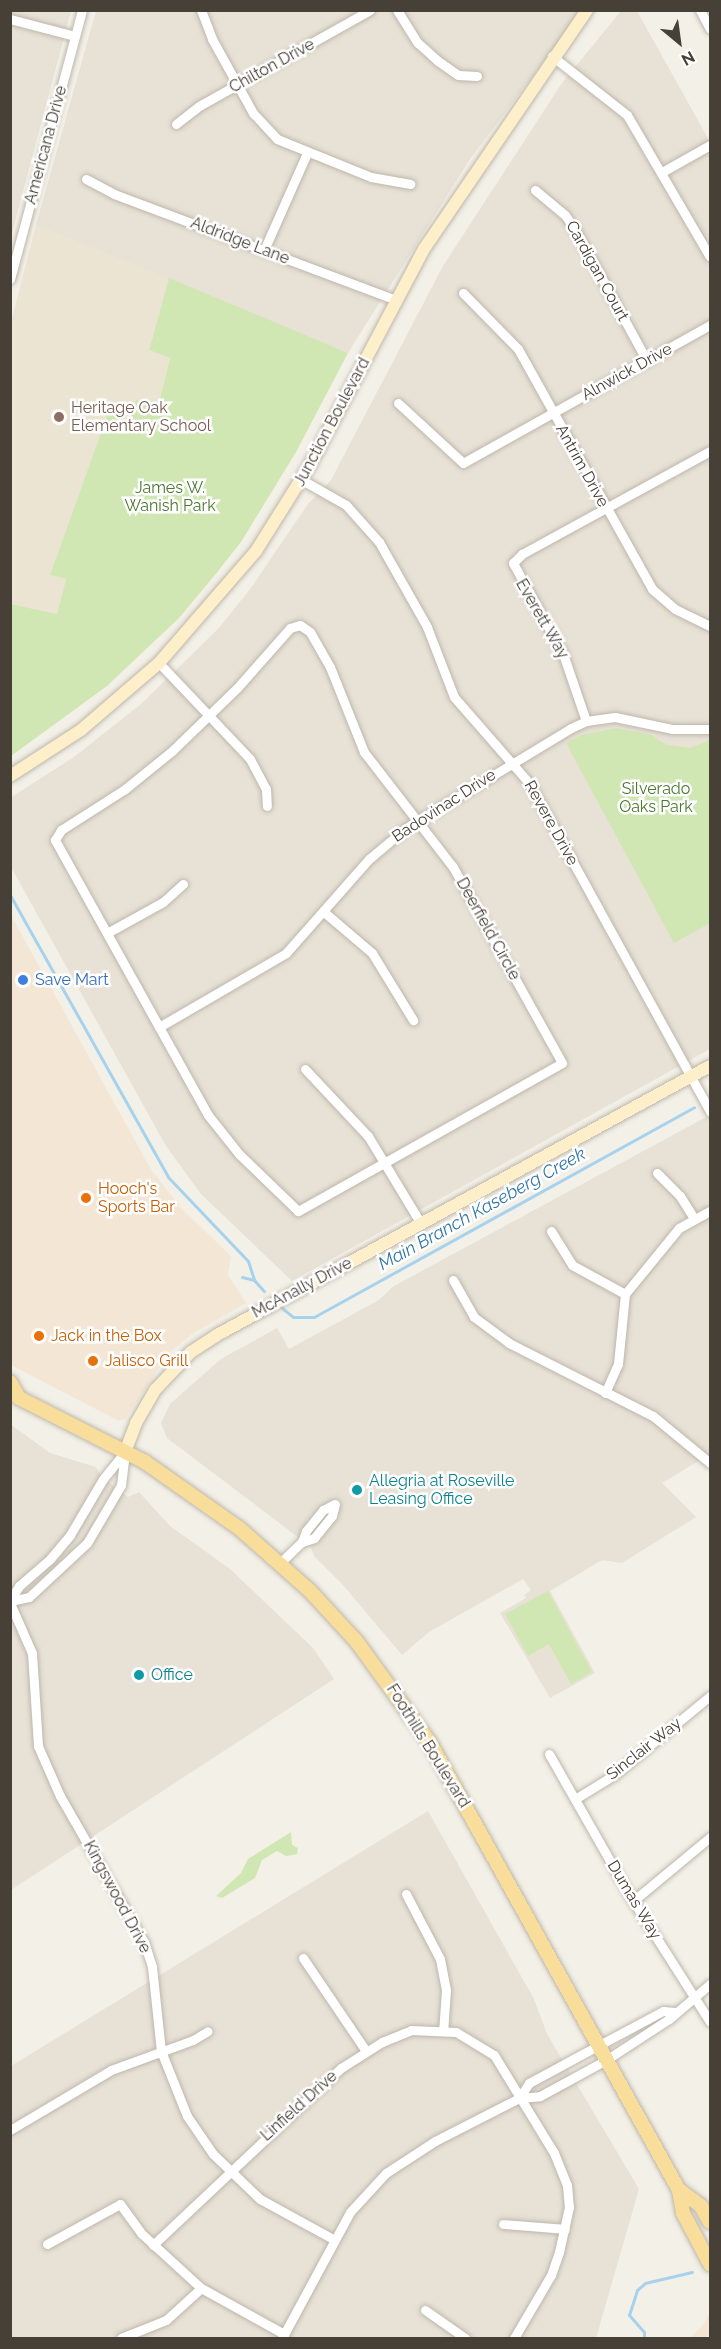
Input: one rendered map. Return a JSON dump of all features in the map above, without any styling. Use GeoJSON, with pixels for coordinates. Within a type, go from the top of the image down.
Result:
{"type":"FeatureCollection","features":[{"type":"Feature","properties":{"kind":"main road","name":"Junction Boulevard"},"geometry":{"type":"LineString","coordinates":[[10,776],[81,730],[159,663],[256,551],[302,480],[396,300],[454,202],[552,56],[587,10]]}},
{"type":"Feature","properties":{"kind":"main road","name":"McAnally Drive"},"geometry":{"type":"LineString","coordinates":[[125,1452],[136,1423],[156,1389],[191,1352],[711,1065]]}},
{"type":"Feature","properties":{"kind":"main road","name":"Foothills Boulevard"},"geometry":{"type":"LineString","coordinates":[[10,1382],[15,1401],[125,1452],[187,1489],[280,1562],[357,1642],[407,1708],[679,2190],[682,2213],[711,2264]]}},
{"type":"Feature","properties":{"kind":"main road","name":"Foothills Boulevard"},"geometry":{"type":"LineString","coordinates":[[679,2190],[701,2206],[711,2222]]}},
{"type":"Feature","properties":{"kind":"street","name":"Americana Drive"},"geometry":{"type":"LineString","coordinates":[[10,279],[82,10]]}},
{"type":"Feature","properties":{"kind":"street"},"geometry":{"type":"LineString","coordinates":[[201,10],[237,85],[264,128],[277,139],[307,153],[384,181],[410,184]]}},
{"type":"Feature","properties":{"kind":"street","name":"Chilton Drive"},"geometry":{"type":"LineString","coordinates":[[176,124],[237,85],[370,10]]}},
{"type":"Feature","properties":{"kind":"street"},"geometry":{"type":"LineString","coordinates":[[397,10],[409,32],[438,61],[458,75],[477,76]]}},
{"type":"Feature","properties":{"kind":"street"},"geometry":{"type":"LineString","coordinates":[[700,10],[711,29]]}},
{"type":"Feature","properties":{"kind":"street"},"geometry":{"type":"LineString","coordinates":[[10,19],[75,36]]}},
{"type":"Feature","properties":{"kind":"street"},"geometry":{"type":"LineString","coordinates":[[552,56],[627,115],[711,257]]}},
{"type":"Feature","properties":{"kind":"street"},"geometry":{"type":"LineString","coordinates":[[662,172],[711,145]]}},
{"type":"Feature","properties":{"kind":"street"},"geometry":{"type":"LineString","coordinates":[[264,250],[307,153]]}},
{"type":"Feature","properties":{"kind":"street","name":"Aldridge Lane"},"geometry":{"type":"LineString","coordinates":[[86,179],[396,300]]}},
{"type":"Feature","properties":{"kind":"street","name":"Cardigan Court"},"geometry":{"type":"LineString","coordinates":[[535,190],[565,215],[577,233],[647,361]]}},
{"type":"Feature","properties":{"kind":"street","name":"Antrim Drive"},"geometry":{"type":"LineString","coordinates":[[464,292],[518,349],[652,589],[675,609],[710,626]]}},
{"type":"Feature","properties":{"kind":"street","name":"Alnwick Drive"},"geometry":{"type":"LineString","coordinates":[[398,403],[463,463],[711,326]]}},
{"type":"Feature","properties":{"kind":"street","name":"Everett Way"},"geometry":{"type":"LineString","coordinates":[[586,721],[563,654],[513,563],[522,554],[711,451]]}},
{"type":"Feature","properties":{"kind":"street","name":"Revere Drive"},"geometry":{"type":"LineString","coordinates":[[302,480],[346,505],[368,526],[427,627],[453,697],[477,728],[512,762],[530,784],[711,1112]]}},
{"type":"Feature","properties":{"kind":"street","name":"Deerfield Circle"},"geometry":{"type":"LineString","coordinates":[[300,625],[310,632],[330,667],[364,752],[417,821],[453,867],[562,1064],[387,1164],[298,1211],[222,1136],[55,840],[61,830],[150,769],[209,716],[290,628],[300,625]]}},
{"type":"Feature","properties":{"kind":"street"},"geometry":{"type":"LineString","coordinates":[[159,663],[259,773],[267,807]]}},
{"type":"Feature","properties":{"kind":"street","name":"Badovinac Drive"},"geometry":{"type":"LineString","coordinates":[[159,1027],[268,966],[303,937],[369,859],[417,821],[512,762],[586,721],[631,718],[672,729],[711,729]]}},
{"type":"Feature","properties":{"kind":"street"},"geometry":{"type":"LineString","coordinates":[[107,933],[163,902],[183,884]]}},
{"type":"Feature","properties":{"kind":"street"},"geometry":{"type":"LineString","coordinates":[[324,912],[372,952],[413,1020]]}},
{"type":"Feature","properties":{"kind":"street"},"geometry":{"type":"LineString","coordinates":[[305,1069],[368,1136],[387,1164],[421,1224]]}},
{"type":"Feature","properties":{"kind":"street"},"geometry":{"type":"LineString","coordinates":[[657,1173],[693,1217]]}},
{"type":"Feature","properties":{"kind":"street"},"geometry":{"type":"LineString","coordinates":[[604,1393],[618,1364],[625,1294],[661,1245],[693,1217],[711,1210]]}},
{"type":"Feature","properties":{"kind":"street"},"geometry":{"type":"LineString","coordinates":[[551,1231],[572,1265],[625,1294]]}},
{"type":"Feature","properties":{"kind":"street"},"geometry":{"type":"LineString","coordinates":[[453,1280],[474,1317],[509,1343],[653,1416],[711,1463]]}},
{"type":"Feature","properties":{"kind":"street","name":"McAnally Drive"},"geometry":{"type":"LineString","coordinates":[[10,1601],[19,1586],[50,1559],[70,1534],[103,1479],[125,1452]]}},
{"type":"Feature","properties":{"kind":"street","name":"McAnally Drive"},"geometry":{"type":"LineString","coordinates":[[10,1601],[29,1597],[87,1543],[104,1520],[121,1485],[125,1452]]}},
{"type":"Feature","properties":{"kind":"street"},"geometry":{"type":"LineString","coordinates":[[280,1562],[302,1542],[317,1517],[334,1504]]}},
{"type":"Feature","properties":{"kind":"street","name":"Kingswood Drive"},"geometry":{"type":"LineString","coordinates":[[10,1601],[32,1653],[38,1746],[60,1796],[144,1942],[152,1967],[161,2051],[187,2116],[229,2171],[260,2199],[333,2239]]}},
{"type":"Feature","properties":{"kind":"street","name":"Sinclair Way"},"geometry":{"type":"LineString","coordinates":[[575,1799],[614,1775],[711,1696]]}},
{"type":"Feature","properties":{"kind":"street","name":"Dumas Way"},"geometry":{"type":"LineString","coordinates":[[549,1754],[633,1901],[711,2022]]}},
{"type":"Feature","properties":{"kind":"street"},"geometry":{"type":"LineString","coordinates":[[633,1901],[711,1837]]}},
{"type":"Feature","properties":{"kind":"street"},"geometry":{"type":"LineString","coordinates":[[406,1894],[440,1959],[446,1990],[443,2029]]}},
{"type":"Feature","properties":{"kind":"street"},"geometry":{"type":"LineString","coordinates":[[303,1958],[366,2051]]}},
{"type":"Feature","properties":{"kind":"street"},"geometry":{"type":"LineString","coordinates":[[46,2244],[120,2204],[153,2245],[201,2288],[283,2336],[333,2239],[367,2191],[408,2155],[519,2098],[540,2096],[606,2060],[696,1998],[711,1984]]}},
{"type":"Feature","properties":{"kind":"street"},"geometry":{"type":"LineString","coordinates":[[519,2098],[529,2083],[663,2011],[675,2012]]}},
{"type":"Feature","properties":{"kind":"street","name":"Linfield Drive"},"geometry":{"type":"LineString","coordinates":[[153,2245],[321,2082],[366,2051],[411,2030],[443,2029],[469,2038],[494,2055],[567,2185],[565,2229],[551,2275],[514,2338]]}},
{"type":"Feature","properties":{"kind":"street"},"geometry":{"type":"LineString","coordinates":[[10,2130],[111,2070],[208,2031]]}},
{"type":"Feature","properties":{"kind":"street"},"geometry":{"type":"LineString","coordinates":[[503,2224],[565,2229]]}},
{"type":"Feature","properties":{"kind":"street"},"geometry":{"type":"LineString","coordinates":[[121,2338],[166,2320],[201,2288]]}},
{"type":"Feature","properties":{"kind":"street"},"geometry":{"type":"LineString","coordinates":[[425,2310],[465,2338]]}},
{"type":"Feature","properties":{"kind":"shaded area"},"geometry":{"type":"Polygon","coordinates":[[[11,11],[71,11],[11,237],[11,11]]]}},
{"type":"Feature","properties":{"kind":"shaded area"},"geometry":{"type":"Polygon","coordinates":[[[96,11],[582,11],[470,159],[348,353],[36,225],[96,11]]]}},
{"type":"Feature","properties":{"kind":"shaded area"},"geometry":{"type":"Polygon","coordinates":[[[621,11],[637,11],[710,142],[710,1049],[292,1281],[201,1194],[166,1146],[11,867],[10,798],[74,757],[141,704],[218,629],[251,588],[308,504],[331,480],[443,266],[562,83],[621,11]]]}},
{"type":"Feature","properties":{"kind":"shaded area","name":"Heritage Oak Elementary School"},"geometry":{"type":"Polygon","coordinates":[[[36,225],[169,278],[149,350],[170,357],[158,406],[130,421],[108,413],[50,575],[66,579],[57,614],[11,604],[11,322],[36,225]]]}},
{"type":"Feature","properties":{"kind":"shaded area"},"geometry":{"type":"Polygon","coordinates":[[[11,915],[150,1168],[180,1207],[231,1256],[228,1275],[246,1303],[192,1334],[170,1352],[125,1419],[119,1421],[11,1365],[11,915]]]}},
{"type":"Feature","properties":{"kind":"shaded area"},"geometry":{"type":"Polygon","coordinates":[[[710,1115],[710,1454],[662,1483],[696,1517],[622,1563],[602,1560],[550,1591],[595,1673],[550,1698],[500,1613],[526,1598],[524,1595],[531,1590],[523,1579],[429,1632],[402,1655],[343,1585],[314,1556],[311,1547],[167,1438],[161,1423],[170,1404],[221,1359],[277,1328],[289,1349],[379,1300],[394,1286],[710,1115]]]}},
{"type":"Feature","properties":{"kind":"shaded area"},"geometry":{"type":"Polygon","coordinates":[[[10,1424],[50,1453],[96,1467],[101,1476],[128,1497],[139,1492],[170,1526],[230,1569],[313,1648],[334,1679],[11,1890],[10,1424]]]}},
{"type":"Feature","properties":{"kind":"shaded area"},"geometry":{"type":"Polygon","coordinates":[[[428,1811],[534,1999],[547,2034],[639,2189],[596,2338],[11,2338],[11,2066],[428,1811]]]}},
{"type":"Feature","properties":{"kind":"shaded area"},"geometry":{"type":"Polygon","coordinates":[[[710,2313],[710,2338],[690,2338],[702,2326],[710,2313]]]}},
{"type":"Feature","properties":{"kind":"green space","name":"James W. Wanish Park"},"geometry":{"type":"Polygon","coordinates":[[[169,278],[348,353],[296,452],[241,542],[215,575],[179,618],[107,686],[11,756],[11,604],[57,614],[66,579],[50,575],[108,413],[130,421],[136,400],[158,406],[170,358],[149,350],[169,278]]]}},
{"type":"Feature","properties":{"kind":"green space","name":"Silverado Oaks Park"},"geometry":{"type":"Polygon","coordinates":[[[616,728],[651,735],[667,745],[690,748],[710,740],[710,923],[674,943],[566,743],[582,735],[616,728]]]}},
{"type":"Feature","properties":{"kind":"green space"},"geometry":{"type":"Polygon","coordinates":[[[548,1591],[592,1672],[571,1684],[549,1644],[528,1656],[505,1614],[548,1591]]]}},
{"type":"Feature","properties":{"kind":"green space"},"geometry":{"type":"Polygon","coordinates":[[[291,1832],[292,1845],[298,1848],[297,1854],[286,1856],[277,1851],[262,1860],[255,1878],[222,1898],[216,1896],[241,1873],[248,1859],[291,1832]]]}},
{"type":"Feature","properties":{"kind":"waterway"},"geometry":{"type":"LineString","coordinates":[[10,895],[168,1177],[248,1261],[254,1280]]}},
{"type":"Feature","properties":{"kind":"waterway","name":"Main Branch Kaseberg Creek"},"geometry":{"type":"LineString","coordinates":[[282,1308],[293,1317],[314,1317],[694,1107]]}},
{"type":"Feature","properties":{"kind":"waterway","name":"Main Branch Kaseberg Creek"},"geometry":{"type":"LineString","coordinates":[[242,1277],[254,1280],[264,1291]]}},
{"type":"Feature","properties":{"kind":"waterway"},"geometry":{"type":"LineString","coordinates":[[644,2338],[644,2332],[629,2315],[637,2290],[645,2283],[692,2272]]}},
{"type":"Feature","properties":{"kind":"place","name":"Heritage Oak Elementary School"},"geometry":{"type":"Point","coordinates":[59,417]}},
{"type":"Feature","properties":{"kind":"place","name":"Save Mart"},"geometry":{"type":"Point","coordinates":[23,980]}},
{"type":"Feature","properties":{"kind":"place","name":"Hooch's Sports Bar"},"geometry":{"type":"Point","coordinates":[86,1198]}},
{"type":"Feature","properties":{"kind":"place","name":"Jack in the Box"},"geometry":{"type":"Point","coordinates":[39,1336]}},
{"type":"Feature","properties":{"kind":"place","name":"Jalisco Grill"},"geometry":{"type":"Point","coordinates":[93,1361]}},
{"type":"Feature","properties":{"kind":"place","name":"Allegria at Roseville Leasing Office"},"geometry":{"type":"Point","coordinates":[357,1490]}},
{"type":"Feature","properties":{"kind":"place","name":"Office"},"geometry":{"type":"Point","coordinates":[139,1675]}}]}
